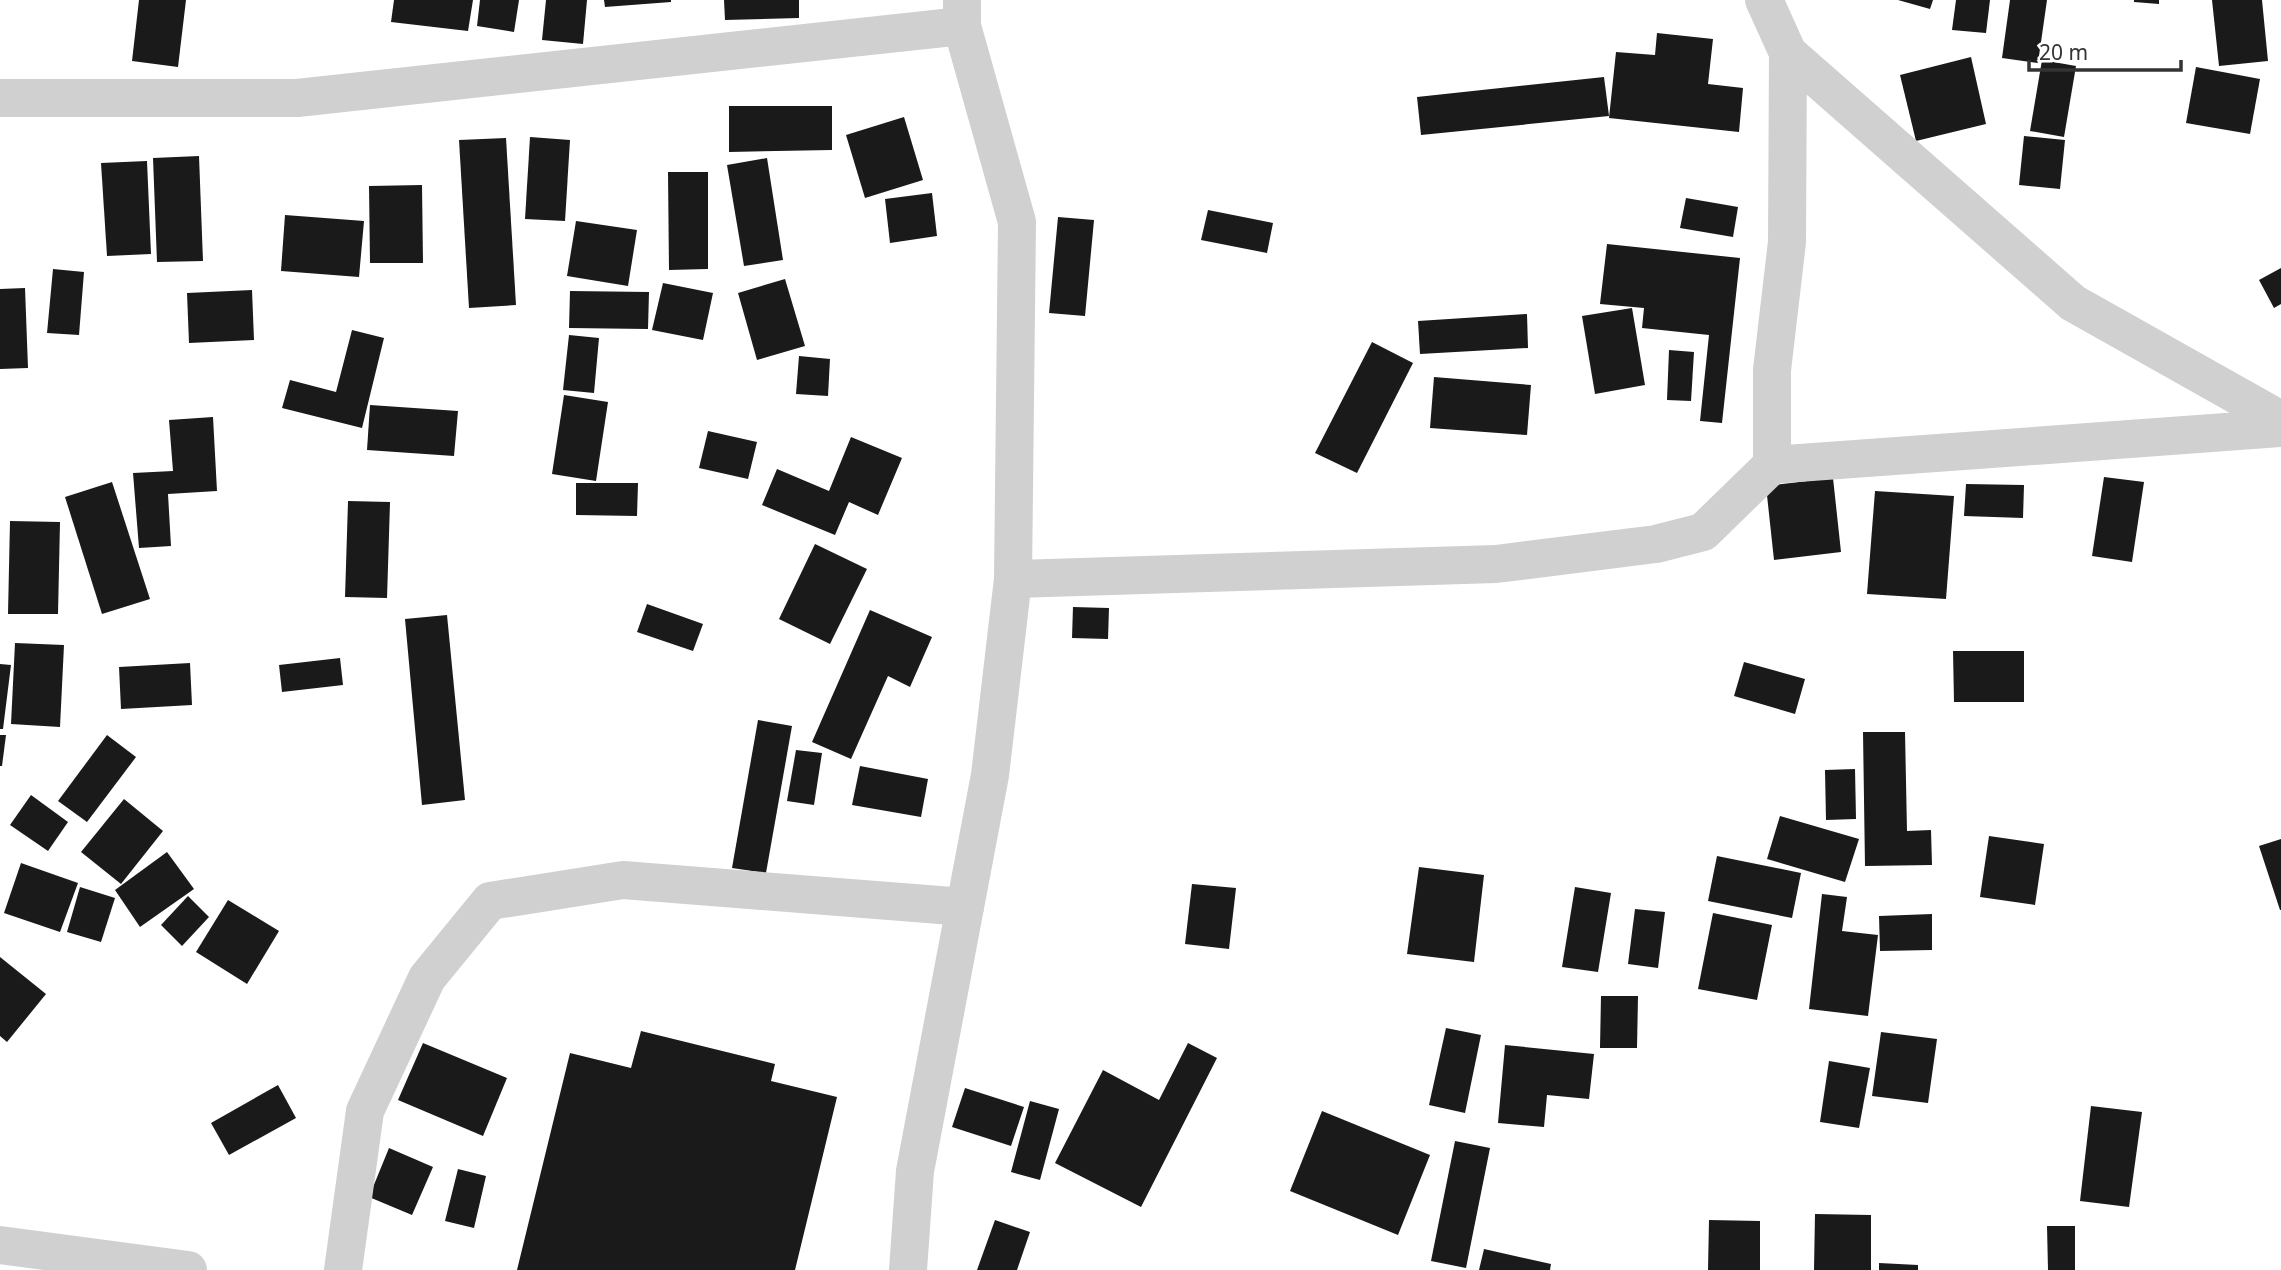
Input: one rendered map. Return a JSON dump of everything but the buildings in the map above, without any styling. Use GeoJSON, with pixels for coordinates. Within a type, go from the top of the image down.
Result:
{"type":"FeatureCollection","features":[{"type":"Feature","properties":{"kind":"street"},"geometry":{"type":"LineString","coordinates":[[1764,0],[1788,53],[2073,303],[2281,420]]}},
{"type":"Feature","properties":{"kind":"street"},"geometry":{"type":"LineString","coordinates":[[0,97],[297,98],[962,13],[1017,222],[1013,579],[990,775],[915,1171],[908,1270]]}},
{"type":"Feature","properties":{"kind":"street"},"geometry":{"type":"LineString","coordinates":[[1772,465],[1772,370],[1787,242],[1788,53]]}},
{"type":"Feature","properties":{"kind":"street"},"geometry":{"type":"LineString","coordinates":[[1013,579],[1496,564],[1656,544],[1703,532],[1772,465],[2281,428]]}},
{"type":"Feature","properties":{"kind":"street"},"geometry":{"type":"LineString","coordinates":[[343,1270],[365,1111],[427,978],[490,901],[623,880],[965,907]]}},
{"type":"Feature","properties":{"kind":"street"},"geometry":{"type":"LineString","coordinates":[[0,1245],[188,1270]]}}]}
